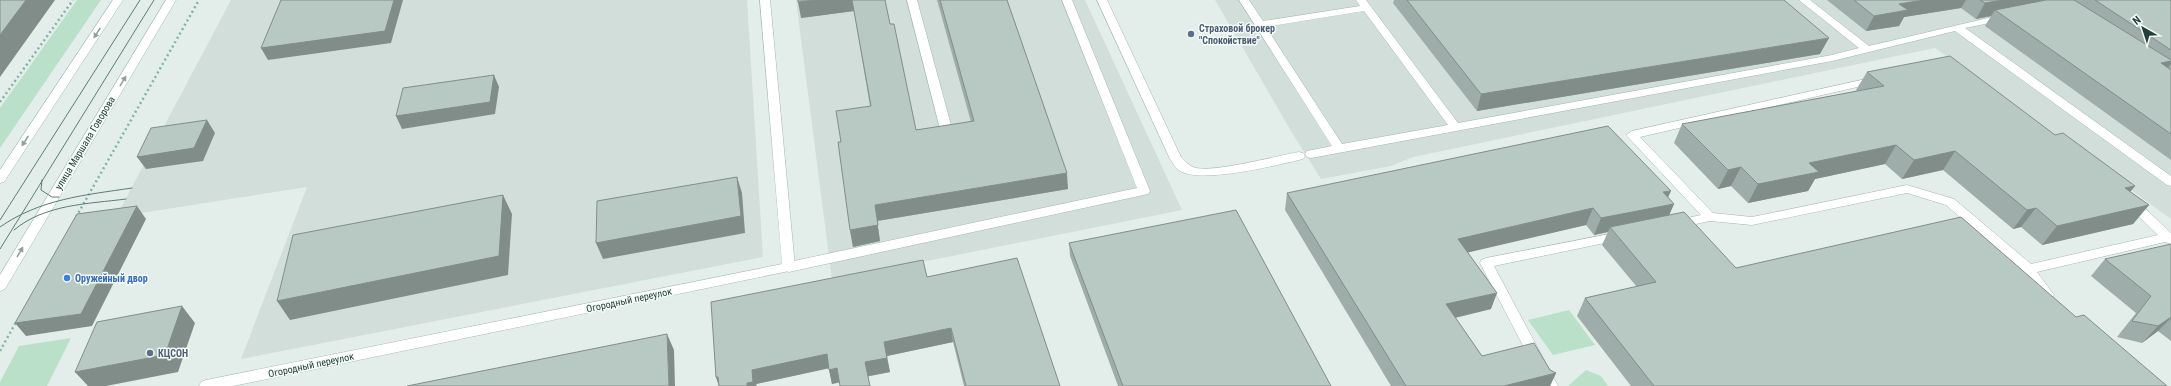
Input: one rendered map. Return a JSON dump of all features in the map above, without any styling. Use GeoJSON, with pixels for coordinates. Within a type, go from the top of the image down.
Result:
{"type":"FeatureCollection","features":[{"type":"Feature","properties":{"kind":"street"},"geometry":{"type":"LineString","coordinates":[[0,179],[118,0]]}},
{"type":"Feature","properties":{"kind":"street","name":"улица Маршала Говорова"},"geometry":{"type":"LineString","coordinates":[[0,286],[171,0]]}},
{"type":"Feature","properties":{"kind":"street"},"geometry":{"type":"LineString","coordinates":[[765,0],[788,267]]}},
{"type":"Feature","properties":{"kind":"street"},"geometry":{"type":"LineString","coordinates":[[912,0],[945,125]]}},
{"type":"Feature","properties":{"kind":"street","name":"Огородный переулок"},"geometry":{"type":"LineString","coordinates":[[206,386],[788,267],[1144,191],[1067,0]]}},
{"type":"Feature","properties":{"kind":"street"},"geometry":{"type":"LineString","coordinates":[[1102,0],[1176,159],[1184,168],[1197,172],[1214,172],[1299,156]]}},
{"type":"Feature","properties":{"kind":"street"},"geometry":{"type":"LineString","coordinates":[[1244,0],[1339,148]]}},
{"type":"Feature","properties":{"kind":"street"},"geometry":{"type":"LineString","coordinates":[[1804,0],[1867,49]]}},
{"type":"Feature","properties":{"kind":"street"},"geometry":{"type":"LineString","coordinates":[[1260,25],[1364,4],[1455,127]]}},
{"type":"Feature","properties":{"kind":"street"},"geometry":{"type":"LineString","coordinates":[[1311,154],[1832,58],[1957,27],[2019,14]]}},
{"type":"Feature","properties":{"kind":"street"},"geometry":{"type":"LineString","coordinates":[[1957,27],[2171,182]]}},
{"type":"Feature","properties":{"kind":"street"},"geometry":{"type":"LineString","coordinates":[[1710,217],[1632,135],[1884,78]]}},
{"type":"Feature","properties":{"kind":"street"},"geometry":{"type":"LineString","coordinates":[[1664,226],[1710,217],[1752,221],[1907,189],[1950,202],[2030,269],[2042,290],[2059,305]]}},
{"type":"Feature","properties":{"kind":"street"},"geometry":{"type":"LineString","coordinates":[[2122,196],[2135,205],[2169,239]]}},
{"type":"Feature","properties":{"kind":"street"},"geometry":{"type":"LineString","coordinates":[[1551,386],[1486,263],[1633,233]]}},
{"type":"Feature","properties":{"kind":"street"},"geometry":{"type":"LineString","coordinates":[[2030,269],[2169,239]]}},
{"type":"Feature","properties":{"kind":"path"},"geometry":{"type":"LineString","coordinates":[[0,102],[73,0]]}},
{"type":"Feature","properties":{"kind":"path"},"geometry":{"type":"LineString","coordinates":[[74,220],[199,0]]}},
{"type":"Feature","properties":{"kind":"path"},"geometry":{"type":"LineString","coordinates":[[0,350],[20,316]]}},
{"type":"Feature","properties":{"kind":"shaded area"},"geometry":{"type":"Polygon","coordinates":[[[231,0],[747,0],[763,257],[241,359],[307,187],[116,217],[231,0]]]}},
{"type":"Feature","properties":{"kind":"shaded area"},"geometry":{"type":"Polygon","coordinates":[[[796,0],[1085,0],[1182,210],[832,280],[796,0]]]}},
{"type":"Feature","properties":{"kind":"shaded area"},"geometry":{"type":"Polygon","coordinates":[[[1215,0],[2171,0],[2171,219],[1935,48],[1413,157],[1391,166],[1321,179],[1291,131],[1215,0]]]}},
{"type":"Feature","properties":{"kind":"green space"},"geometry":{"type":"Polygon","coordinates":[[[77,0],[101,0],[0,148],[0,108],[77,0]]]}},
{"type":"Feature","properties":{"kind":"green space"},"geometry":{"type":"Polygon","coordinates":[[[1569,310],[1595,345],[1553,355],[1528,320],[1569,310]]]}},
{"type":"Feature","properties":{"kind":"green space"},"geometry":{"type":"Polygon","coordinates":[[[71,338],[47,386],[0,386],[0,382],[19,346],[71,338]]]}},
{"type":"Feature","properties":{"kind":"green space"},"geometry":{"type":"Polygon","coordinates":[[[1586,370],[1601,376],[1608,386],[1568,386],[1586,370]]]}},
{"type":"Feature","properties":{"kind":"building"},"geometry":{"type":"Polygon","coordinates":[[[0,0],[26,0],[0,35],[0,0]]]}},
{"type":"Feature","properties":{"kind":"building"},"geometry":{"type":"Polygon","coordinates":[[[281,0],[394,0],[385,31],[261,48],[281,0]]]}},
{"type":"Feature","properties":{"kind":"building"},"geometry":{"type":"Polygon","coordinates":[[[798,0],[816,0],[798,2],[798,0]]]}},
{"type":"Feature","properties":{"kind":"building"},"geometry":{"type":"Polygon","coordinates":[[[852,0],[885,0],[890,24],[894,24],[916,130],[974,121],[940,0],[1007,0],[1067,173],[875,205],[878,225],[850,230],[838,142],[841,142],[836,111],[871,106],[852,0]]]}},
{"type":"Feature","properties":{"kind":"building"},"geometry":{"type":"Polygon","coordinates":[[[1407,0],[1784,0],[1829,38],[1481,94],[1407,0]]]}},
{"type":"Feature","properties":{"kind":"building"},"geometry":{"type":"Polygon","coordinates":[[[1854,0],[1924,0],[1899,4],[1908,10],[1874,16],[1854,0]]]}},
{"type":"Feature","properties":{"kind":"building"},"geometry":{"type":"Polygon","coordinates":[[[1980,0],[2003,0],[1985,3],[1980,0]]]}},
{"type":"Feature","properties":{"kind":"building"},"geometry":{"type":"Polygon","coordinates":[[[2046,0],[2074,0],[2171,60],[2161,63],[2171,70],[2171,134],[1995,10],[2046,0]]]}},
{"type":"Feature","properties":{"kind":"building"},"geometry":{"type":"Polygon","coordinates":[[[2095,0],[2171,0],[2171,50],[2095,0]]]}},
{"type":"Feature","properties":{"kind":"building"},"geometry":{"type":"Polygon","coordinates":[[[1950,56],[2055,135],[2063,133],[2135,186],[2125,188],[2149,205],[2057,226],[2036,208],[2027,210],[1955,151],[1914,160],[1896,145],[1809,163],[1819,172],[1758,184],[1741,167],[1728,170],[1682,124],[1884,86],[1867,72],[1950,56]]]}},
{"type":"Feature","properties":{"kind":"building"},"geometry":{"type":"Polygon","coordinates":[[[494,75],[490,102],[396,116],[403,88],[494,75]]]}},
{"type":"Feature","properties":{"kind":"building"},"geometry":{"type":"Polygon","coordinates":[[[207,120],[194,148],[137,157],[151,128],[207,120]]]}},
{"type":"Feature","properties":{"kind":"building"},"geometry":{"type":"Polygon","coordinates":[[[1608,126],[1671,191],[1663,192],[1674,204],[1601,218],[1593,208],[1458,239],[1497,293],[1446,304],[1482,356],[1534,343],[1550,370],[1556,373],[1504,386],[1406,386],[1287,193],[1608,126]]]}},
{"type":"Feature","properties":{"kind":"building"},"geometry":{"type":"Polygon","coordinates":[[[737,177],[741,216],[596,243],[597,201],[737,177]]]}},
{"type":"Feature","properties":{"kind":"building"},"geometry":{"type":"Polygon","coordinates":[[[503,195],[499,256],[277,301],[293,235],[503,195]]]}},
{"type":"Feature","properties":{"kind":"building"},"geometry":{"type":"Polygon","coordinates":[[[137,206],[81,314],[15,323],[77,214],[137,206]]]}},
{"type":"Feature","properties":{"kind":"building"},"geometry":{"type":"Polygon","coordinates":[[[1236,210],[1331,386],[1123,386],[1069,243],[1236,210]]]}},
{"type":"Feature","properties":{"kind":"building"},"geometry":{"type":"Polygon","coordinates":[[[1684,212],[1736,268],[1961,217],[2076,317],[2084,315],[2167,386],[1654,386],[1585,298],[1656,282],[1610,227],[1684,212]]]}},
{"type":"Feature","properties":{"kind":"building"},"geometry":{"type":"Polygon","coordinates":[[[2171,244],[2171,317],[2158,326],[2132,321],[2151,296],[2105,259],[2171,244]]]}},
{"type":"Feature","properties":{"kind":"building"},"geometry":{"type":"Polygon","coordinates":[[[1017,258],[1060,386],[966,386],[951,328],[884,342],[887,358],[865,362],[870,386],[840,386],[837,368],[829,370],[827,354],[752,370],[753,382],[747,383],[747,386],[719,386],[718,377],[716,377],[711,302],[923,260],[927,277],[1017,258]]]}},
{"type":"Feature","properties":{"kind":"building"},"geometry":{"type":"Polygon","coordinates":[[[182,306],[165,355],[75,372],[97,322],[182,306]]]}},
{"type":"Feature","properties":{"kind":"building"},"geometry":{"type":"Polygon","coordinates":[[[667,334],[669,386],[407,386],[667,334]]]}},
{"type":"Feature","properties":{"kind":"tram line"},"geometry":{"type":"LineString","coordinates":[[0,220],[140,0]]}},
{"type":"Feature","properties":{"kind":"tram line"},"geometry":{"type":"LineString","coordinates":[[42,181],[154,0]]}},
{"type":"Feature","properties":{"kind":"tram line"},"geometry":{"type":"LineString","coordinates":[[21,215],[42,181]]}},
{"type":"Feature","properties":{"kind":"tram line"},"geometry":{"type":"LineString","coordinates":[[42,181],[41,190],[52,197],[59,197]]}},
{"type":"Feature","properties":{"kind":"tram line"},"geometry":{"type":"LineString","coordinates":[[21,215],[47,204],[63,200],[132,188]]}},
{"type":"Feature","properties":{"kind":"tram line"},"geometry":{"type":"LineString","coordinates":[[14,230],[26,221],[53,210],[82,204],[126,199]]}},
{"type":"Feature","properties":{"kind":"tram line"},"geometry":{"type":"LineString","coordinates":[[0,227],[21,215]]}},
{"type":"Feature","properties":{"kind":"tram line"},"geometry":{"type":"LineString","coordinates":[[0,249],[21,215]]}},
{"type":"Feature","properties":{"kind":"place","name":"Страховой брокер \"Спокойствие\""},"geometry":{"type":"Point","coordinates":[1191,34]}},
{"type":"Feature","properties":{"kind":"place","name":"Оружейный двор"},"geometry":{"type":"Point","coordinates":[67,278]}},
{"type":"Feature","properties":{"kind":"place","name":"КЦСОН"},"geometry":{"type":"Point","coordinates":[150,353]}}]}
